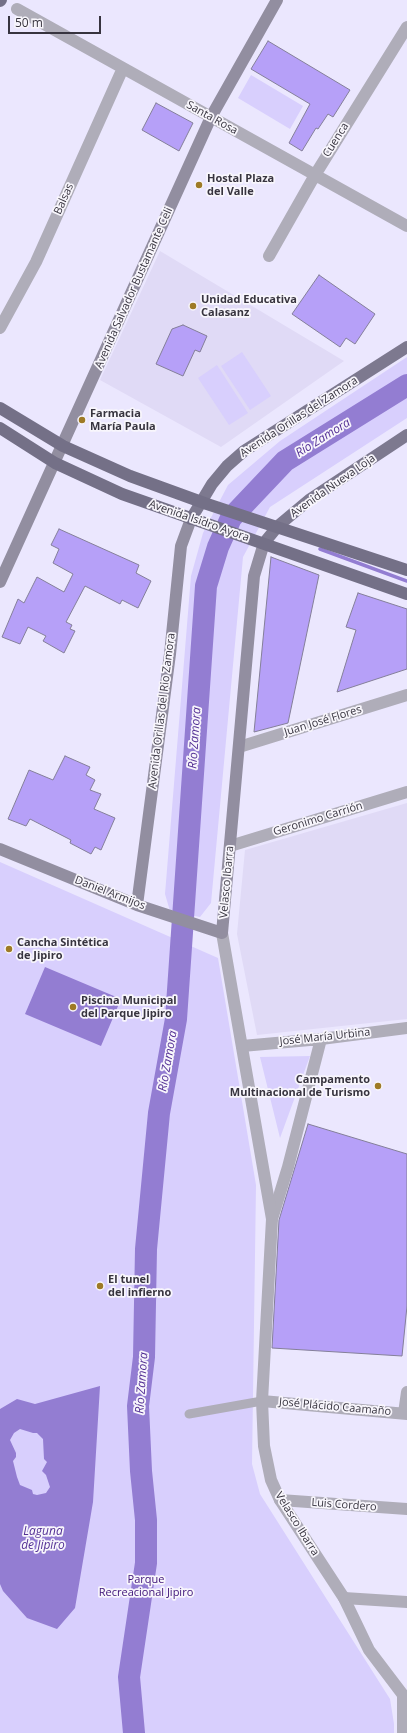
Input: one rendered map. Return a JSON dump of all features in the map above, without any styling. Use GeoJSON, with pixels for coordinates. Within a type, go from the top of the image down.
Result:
{"type":"FeatureCollection","features":[{"type":"Feature","properties":{"kind":"highway","name":"Avenida Isidro Ayora"},"geometry":{"type":"LineString","coordinates":[[0,408],[63,446],[130,476],[407,570]]}},
{"type":"Feature","properties":{"kind":"highway","name":"Avenida Isidro Ayora"},"geometry":{"type":"LineString","coordinates":[[0,428],[55,463],[115,491],[193,520],[407,594]]}},
{"type":"Feature","properties":{"kind":"main road","name":"Avenida Salvador Bustamante Celi"},"geometry":{"type":"LineString","coordinates":[[0,582],[211,117],[276,0]]}},
{"type":"Feature","properties":{"kind":"main road","name":"Avenida Orillas del Zamora"},"geometry":{"type":"LineString","coordinates":[[193,520],[228,466],[244,451],[407,347]]}},
{"type":"Feature","properties":{"kind":"main road","name":"Avenida Nueva Loja"},"geometry":{"type":"LineString","coordinates":[[260,542],[309,500],[407,436]]}},
{"type":"Feature","properties":{"kind":"main road","name":"Avenida Orillas del Rio Zamora"},"geometry":{"type":"LineString","coordinates":[[138,904],[170,654],[181,546],[193,520]]}},
{"type":"Feature","properties":{"kind":"main road","name":"Velasco Ibarra"},"geometry":{"type":"LineString","coordinates":[[222,933],[254,576],[260,542]]}},
{"type":"Feature","properties":{"kind":"main road","name":"Daniel Armijos"},"geometry":{"type":"LineString","coordinates":[[0,849],[138,904],[222,933]]}},
{"type":"Feature","properties":{"kind":"street","name":"Santa Rosa"},"geometry":{"type":"LineString","coordinates":[[18,9],[407,226]]}},
{"type":"Feature","properties":{"kind":"street","name":"Cuenca"},"geometry":{"type":"LineString","coordinates":[[269,256],[315,175],[407,27]]}},
{"type":"Feature","properties":{"kind":"street","name":"Balsas"},"geometry":{"type":"LineString","coordinates":[[0,328],[36,262],[123,68]]}},
{"type":"Feature","properties":{"kind":"street","name":"Juan José Flores"},"geometry":{"type":"LineString","coordinates":[[239,746],[407,695]]}},
{"type":"Feature","properties":{"kind":"street","name":"Geronimo Carrión"},"geometry":{"type":"LineString","coordinates":[[230,846],[407,792]]}},
{"type":"Feature","properties":{"kind":"street","name":"Velasco Ibarra"},"geometry":{"type":"LineString","coordinates":[[222,933],[272,1220],[262,1401],[264,1446],[271,1480],[280,1500],[344,1598],[369,1650],[405,1695],[403,1733]]}},
{"type":"Feature","properties":{"kind":"street","name":"José María Urbina"},"geometry":{"type":"LineString","coordinates":[[242,1046],[321,1039],[407,1028]]}},
{"type":"Feature","properties":{"kind":"street","name":"Velasco Ibarra"},"geometry":{"type":"LineString","coordinates":[[272,1220],[288,1168],[321,1039]]}},
{"type":"Feature","properties":{"kind":"street"},"geometry":{"type":"LineString","coordinates":[[406,1414],[407,1392]]}},
{"type":"Feature","properties":{"kind":"street","name":"José Plácido Caamaño"},"geometry":{"type":"LineString","coordinates":[[262,1401],[406,1414]]}},
{"type":"Feature","properties":{"kind":"street"},"geometry":{"type":"LineString","coordinates":[[189,1414],[262,1401]]}},
{"type":"Feature","properties":{"kind":"street","name":"Luis Cordero"},"geometry":{"type":"LineString","coordinates":[[280,1500],[407,1510]]}},
{"type":"Feature","properties":{"kind":"street"},"geometry":{"type":"LineString","coordinates":[[344,1598],[407,1602]]}},
{"type":"Feature","properties":{"kind":"shaded area","name":"Unidad Educativa Calasanz"},"geometry":{"type":"Polygon","coordinates":[[[160,251],[344,361],[221,447],[100,380],[160,251]]]}},
{"type":"Feature","properties":{"kind":"shaded area"},"geometry":{"type":"Polygon","coordinates":[[[407,803],[407,1019],[257,1035],[237,934],[245,850],[407,803]]]}},
{"type":"Feature","properties":{"kind":"green space"},"geometry":{"type":"Polygon","coordinates":[[[251,75],[303,106],[290,129],[238,98],[251,75]]]}},
{"type":"Feature","properties":{"kind":"green space"},"geometry":{"type":"Polygon","coordinates":[[[242,352],[271,396],[250,410],[221,366],[242,352]]]}},
{"type":"Feature","properties":{"kind":"green space"},"geometry":{"type":"Polygon","coordinates":[[[407,357],[407,418],[270,507],[243,557],[211,903],[200,917],[170,911],[165,894],[191,576],[203,533],[228,485],[280,441],[407,357]]]}},
{"type":"Feature","properties":{"kind":"green space"},"geometry":{"type":"Polygon","coordinates":[[[217,365],[248,413],[229,425],[198,378],[217,365]]]}},
{"type":"Feature","properties":{"kind":"green space","name":"Parque Recreacional Jipiro"},"geometry":{"type":"Polygon","coordinates":[[[0,862],[218,958],[256,1185],[252,1464],[260,1494],[390,1699],[394,1733],[0,1733],[0,862]]]}},
{"type":"Feature","properties":{"kind":"green space"},"geometry":{"type":"Polygon","coordinates":[[[310,1056],[280,1138],[260,1057],[310,1056]]]}},
{"type":"Feature","properties":{"kind":"water","name":"Piscina Municipal del Parque Jipiro"},"geometry":{"type":"Polygon","coordinates":[[[45,967],[121,999],[101,1046],[25,1014],[45,967]]]}},
{"type":"Feature","properties":{"kind":"water","name":"Laguna de Jipiro"},"geometry":{"type":"Polygon","coordinates":[[[100,1386],[93,1502],[75,1608],[57,1629],[27,1618],[3,1591],[0,1584],[0,1409],[17,1399],[35,1404],[100,1386]],[[20,1429],[14,1433],[10,1440],[16,1453],[16,1457],[13,1461],[20,1485],[32,1490],[33,1494],[37,1495],[46,1493],[50,1487],[46,1475],[42,1471],[47,1462],[44,1459],[43,1439],[37,1433],[20,1429]]]}},
{"type":"Feature","properties":{"kind":"building"},"geometry":{"type":"Polygon","coordinates":[[[268,41],[350,90],[333,117],[328,114],[318,129],[316,128],[302,151],[289,143],[310,104],[251,69],[268,41]]]}},
{"type":"Feature","properties":{"kind":"building"},"geometry":{"type":"Polygon","coordinates":[[[156,103],[193,123],[179,151],[142,130],[156,103]]]}},
{"type":"Feature","properties":{"kind":"building"},"geometry":{"type":"Polygon","coordinates":[[[319,275],[375,314],[355,344],[346,338],[340,347],[292,314],[319,275]]]}},
{"type":"Feature","properties":{"kind":"building"},"geometry":{"type":"Polygon","coordinates":[[[183,325],[207,336],[200,352],[195,350],[183,376],[156,364],[172,329],[183,325]]]}},
{"type":"Feature","properties":{"kind":"building"},"geometry":{"type":"Polygon","coordinates":[[[59,529],[139,565],[136,573],[151,581],[138,608],[122,600],[120,604],[85,586],[66,622],[72,625],[70,629],[75,631],[64,653],[43,641],[46,636],[28,627],[20,644],[2,637],[18,599],[24,603],[37,577],[64,592],[73,574],[53,563],[59,549],[51,545],[59,529]]]}},
{"type":"Feature","properties":{"kind":"building"},"geometry":{"type":"Polygon","coordinates":[[[271,557],[319,575],[288,723],[254,732],[271,557]]]}},
{"type":"Feature","properties":{"kind":"building"},"geometry":{"type":"Polygon","coordinates":[[[358,593],[407,609],[407,669],[337,692],[356,630],[346,627],[358,593]]]}},
{"type":"Feature","properties":{"kind":"building"},"geometry":{"type":"Polygon","coordinates":[[[65,756],[90,767],[86,775],[95,780],[90,790],[101,794],[94,809],[115,818],[101,850],[95,847],[91,854],[70,843],[71,840],[30,819],[26,826],[8,819],[29,770],[53,780],[65,756]]]}},
{"type":"Feature","properties":{"kind":"building"},"geometry":{"type":"Polygon","coordinates":[[[308,1124],[407,1154],[407,1306],[402,1356],[272,1348],[279,1220],[308,1124]]]}},
{"type":"Feature","properties":{"kind":"waterway","name":"Río Zamora"},"geometry":{"type":"LineString","coordinates":[[134,1733],[129,1677],[146,1563],[146,1520],[141,1471],[138,1406],[144,1357],[146,1249],[159,1113],[176,1019],[206,586],[218,547],[231,518],[285,461],[407,385]]}},
{"type":"Feature","properties":{"kind":"waterway"},"geometry":{"type":"LineString","coordinates":[[320,549],[407,581]]}},
{"type":"Feature","properties":{"kind":"place","name":"Hostal Plaza del Valle"},"geometry":{"type":"Point","coordinates":[199,185]}},
{"type":"Feature","properties":{"kind":"place","name":"Unidad Educativa Calasanz"},"geometry":{"type":"Point","coordinates":[193,306]}},
{"type":"Feature","properties":{"kind":"place","name":"Farmacia María Paula"},"geometry":{"type":"Point","coordinates":[82,420]}},
{"type":"Feature","properties":{"kind":"place","name":"Cancha Sintética de Jipiro"},"geometry":{"type":"Point","coordinates":[9,949]}},
{"type":"Feature","properties":{"kind":"place","name":"Piscina Municipal del Parque Jipiro"},"geometry":{"type":"Point","coordinates":[73,1007]}},
{"type":"Feature","properties":{"kind":"place","name":"Campamento Multinacional de Turismo"},"geometry":{"type":"Point","coordinates":[378,1086]}},
{"type":"Feature","properties":{"kind":"place","name":"El tunel del infierno"},"geometry":{"type":"Point","coordinates":[100,1286]}}]}
